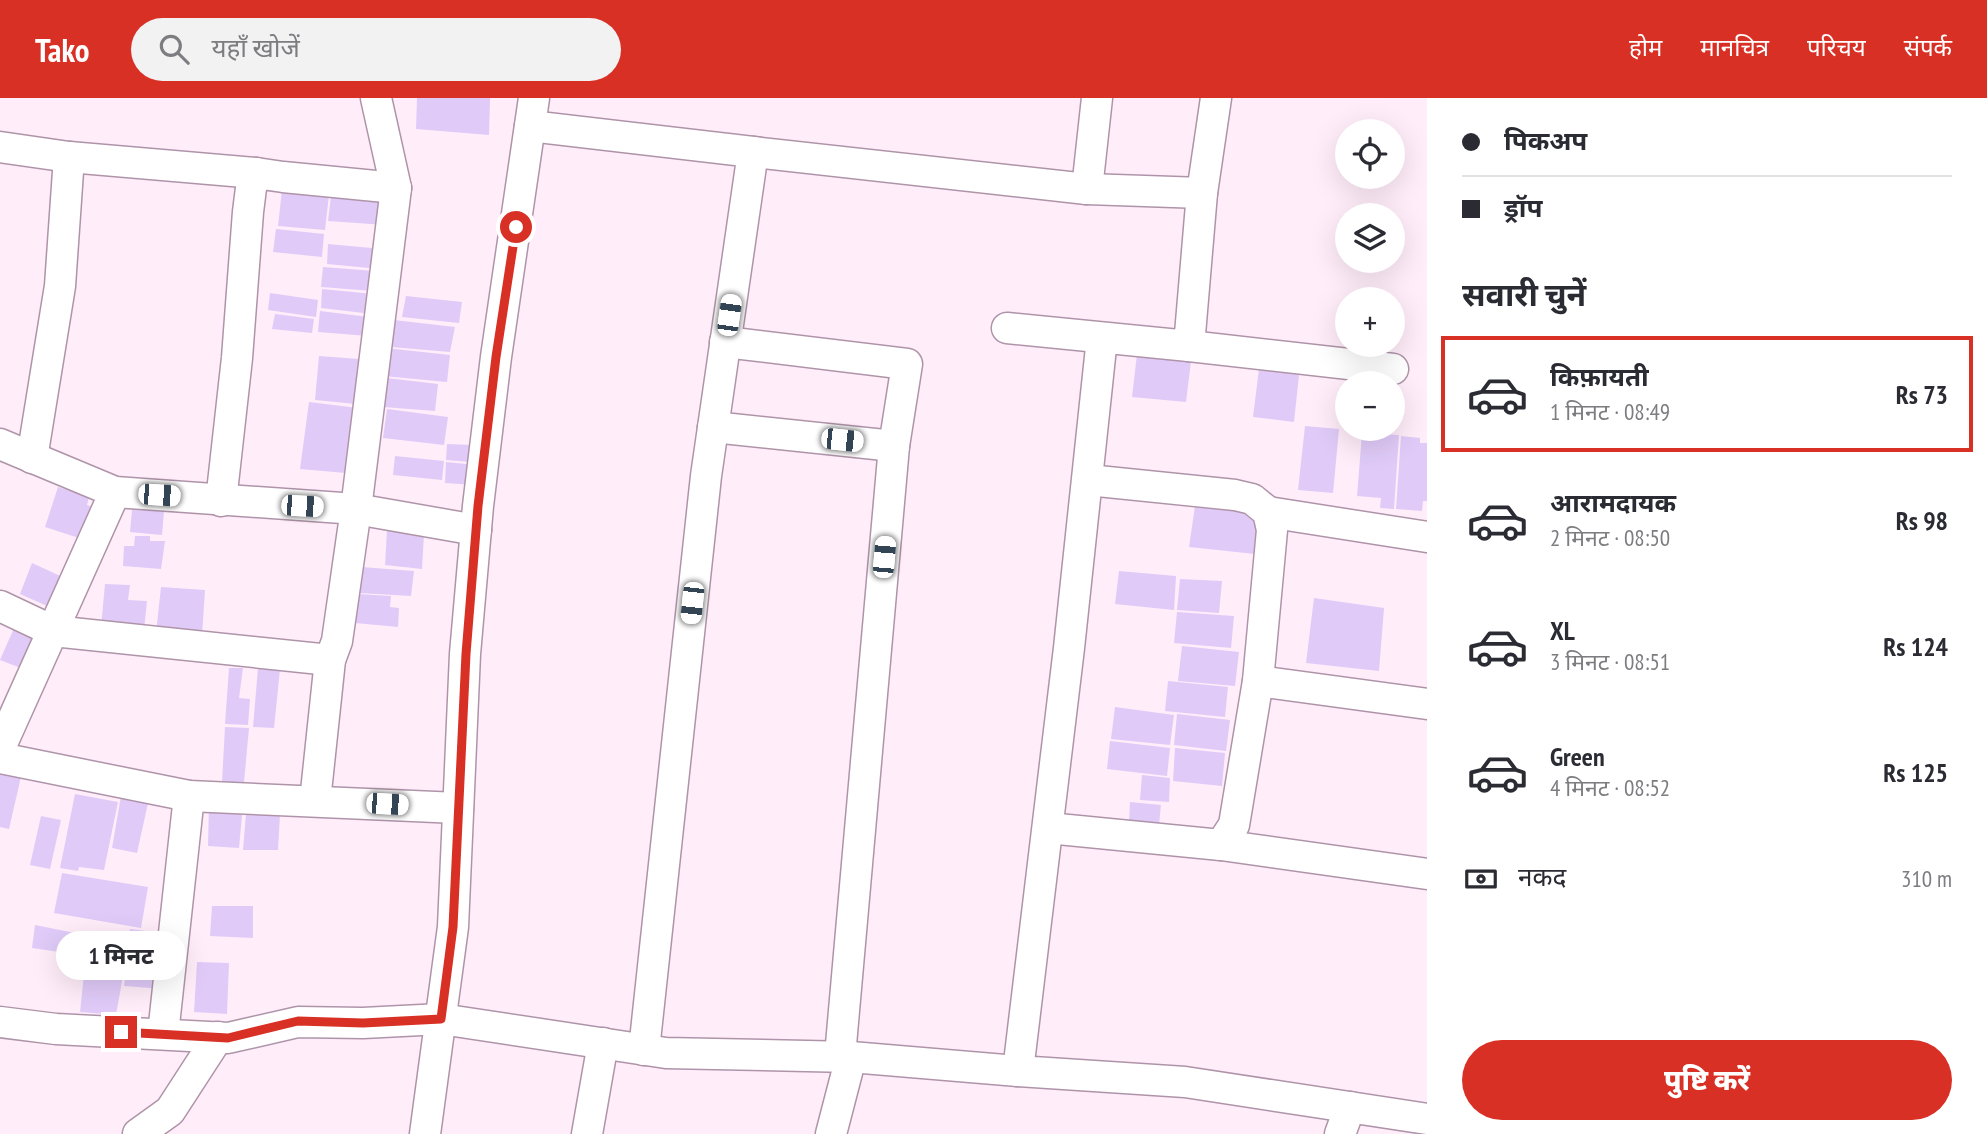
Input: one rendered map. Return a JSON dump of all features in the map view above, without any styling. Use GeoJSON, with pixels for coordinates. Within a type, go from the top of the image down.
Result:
{"type":"FeatureCollection","features":[{"type":"Feature","properties":{"kind":"street"},"geometry":{"type":"LineString","coordinates":[[316,801],[330,660],[337,641],[356,509],[396,188],[376,98]]}},
{"type":"Feature","properties":{"kind":"street"},"geometry":{"type":"LineString","coordinates":[[1087,190],[1097,98]]}},
{"type":"Feature","properties":{"kind":"street"},"geometry":{"type":"LineString","coordinates":[[1189,346],[1202,193],[1216,98]]}},
{"type":"Feature","properties":{"kind":"street"},"geometry":{"type":"LineString","coordinates":[[425,1134],[453,927],[466,654],[476,530],[496,357],[532,112],[752,152],[1087,190],[1202,193]]}},
{"type":"Feature","properties":{"kind":"street"},"geometry":{"type":"LineString","coordinates":[[0,147],[69,157],[396,188]]}},
{"type":"Feature","properties":{"kind":"street"},"geometry":{"type":"LineString","coordinates":[[644,1049],[706,475],[752,152]]}},
{"type":"Feature","properties":{"kind":"street"},"geometry":{"type":"LineString","coordinates":[[32,458],[61,286],[69,157]]}},
{"type":"Feature","properties":{"kind":"street"},"geometry":{"type":"LineString","coordinates":[[221,500],[237,358],[248,212],[256,173]]}},
{"type":"Feature","properties":{"kind":"street"},"geometry":{"type":"LineString","coordinates":[[1007,328],[1393,369]]}},
{"type":"Feature","properties":{"kind":"street"},"geometry":{"type":"LineString","coordinates":[[1018,1071],[1088,480],[1102,338]]}},
{"type":"Feature","properties":{"kind":"street"},"geometry":{"type":"LineString","coordinates":[[725,342],[907,364],[894,446],[846,1056],[831,1134]]}},
{"type":"Feature","properties":{"kind":"street"},"geometry":{"type":"LineString","coordinates":[[713,427],[894,446]]}},
{"type":"Feature","properties":{"kind":"street"},"geometry":{"type":"LineString","coordinates":[[0,444],[115,492],[356,509],[476,530]]}},
{"type":"Feature","properties":{"kind":"street"},"geometry":{"type":"LineString","coordinates":[[1088,480],[1235,495],[1252,499],[1268,512],[1427,537]]}},
{"type":"Feature","properties":{"kind":"street"},"geometry":{"type":"LineString","coordinates":[[0,748],[115,492]]}},
{"type":"Feature","properties":{"kind":"street"},"geometry":{"type":"LineString","coordinates":[[1221,845],[1234,825],[1258,681],[1271,550],[1272,530],[1268,512]]}},
{"type":"Feature","properties":{"kind":"street"},"geometry":{"type":"LineString","coordinates":[[0,606],[53,631],[330,660]]}},
{"type":"Feature","properties":{"kind":"street"},"geometry":{"type":"LineString","coordinates":[[1258,681],[1427,704]]}},
{"type":"Feature","properties":{"kind":"street"},"geometry":{"type":"LineString","coordinates":[[0,758],[190,796],[458,808]]}},
{"type":"Feature","properties":{"kind":"street"},"geometry":{"type":"LineString","coordinates":[[163,1034],[190,796]]}},
{"type":"Feature","properties":{"kind":"street"},"geometry":{"type":"LineString","coordinates":[[1048,828],[1221,845],[1427,874]]}},
{"type":"Feature","properties":{"kind":"street"},"geometry":{"type":"LineString","coordinates":[[0,1022],[228,1038],[298,1021],[363,1023],[441,1019],[666,1053],[846,1056],[1185,1082],[1345,1121],[1427,1119]]}},
{"type":"Feature","properties":{"kind":"street"},"geometry":{"type":"LineString","coordinates":[[152,1130],[170,1111],[218,1037]]}},
{"type":"Feature","properties":{"kind":"street"},"geometry":{"type":"LineString","coordinates":[[587,1134],[603,1043]]}},
{"type":"Feature","properties":{"kind":"building"},"geometry":{"type":"Polygon","coordinates":[[[417,98],[490,98],[489,135],[416,129],[417,98]]]}},
{"type":"Feature","properties":{"kind":"building"},"geometry":{"type":"Polygon","coordinates":[[[282,190],[329,195],[325,230],[278,226],[282,190]]]}},
{"type":"Feature","properties":{"kind":"building"},"geometry":{"type":"Polygon","coordinates":[[[331,196],[388,201],[385,225],[328,221],[331,196]]]}},
{"type":"Feature","properties":{"kind":"building"},"geometry":{"type":"Polygon","coordinates":[[[276,229],[324,234],[322,257],[273,252],[276,229]]]}},
{"type":"Feature","properties":{"kind":"building"},"geometry":{"type":"Polygon","coordinates":[[[328,244],[383,249],[380,269],[327,264],[328,244]]]}},
{"type":"Feature","properties":{"kind":"building"},"geometry":{"type":"Polygon","coordinates":[[[323,267],[375,271],[373,291],[321,287],[323,267]]]}},
{"type":"Feature","properties":{"kind":"building"},"geometry":{"type":"Polygon","coordinates":[[[322,289],[373,294],[372,314],[321,308],[322,289]]]}},
{"type":"Feature","properties":{"kind":"building"},"geometry":{"type":"Polygon","coordinates":[[[270,293],[318,300],[316,317],[268,310],[270,293]]]}},
{"type":"Feature","properties":{"kind":"building"},"geometry":{"type":"Polygon","coordinates":[[[406,296],[462,302],[459,323],[402,317],[406,296]]]}},
{"type":"Feature","properties":{"kind":"building"},"geometry":{"type":"Polygon","coordinates":[[[320,311],[369,317],[368,336],[318,332],[320,311]]]}},
{"type":"Feature","properties":{"kind":"building"},"geometry":{"type":"Polygon","coordinates":[[[275,314],[314,319],[312,333],[272,329],[275,314]]]}},
{"type":"Feature","properties":{"kind":"building"},"geometry":{"type":"Polygon","coordinates":[[[394,320],[455,327],[450,352],[391,347],[394,320]]]}},
{"type":"Feature","properties":{"kind":"building"},"geometry":{"type":"Polygon","coordinates":[[[386,348],[450,355],[447,382],[383,376],[386,348]]]}},
{"type":"Feature","properties":{"kind":"building"},"geometry":{"type":"Polygon","coordinates":[[[1137,354],[1191,361],[1186,402],[1132,397],[1137,354]]]}},
{"type":"Feature","properties":{"kind":"building"},"geometry":{"type":"Polygon","coordinates":[[[319,356],[372,360],[366,405],[315,400],[319,356]]]}},
{"type":"Feature","properties":{"kind":"building"},"geometry":{"type":"Polygon","coordinates":[[[1260,361],[1300,366],[1294,422],[1253,417],[1260,361]]]}},
{"type":"Feature","properties":{"kind":"building"},"geometry":{"type":"Polygon","coordinates":[[[387,378],[438,384],[435,411],[383,407],[387,378]]]}},
{"type":"Feature","properties":{"kind":"building"},"geometry":{"type":"Polygon","coordinates":[[[309,402],[366,409],[357,474],[300,469],[309,402]]]}},
{"type":"Feature","properties":{"kind":"building"},"geometry":{"type":"Polygon","coordinates":[[[387,409],[448,417],[444,445],[383,438],[387,409]]]}},
{"type":"Feature","properties":{"kind":"building"},"geometry":{"type":"Polygon","coordinates":[[[1305,426],[1335,429],[1335,441],[1338,441],[1333,493],[1298,490],[1305,426]]]}},
{"type":"Feature","properties":{"kind":"building"},"geometry":{"type":"Polygon","coordinates":[[[1405,436],[1420,438],[1420,443],[1427,443],[1427,501],[1423,501],[1422,511],[1396,509],[1401,441],[1405,441],[1405,436]]]}},
{"type":"Feature","properties":{"kind":"building"},"geometry":{"type":"Polygon","coordinates":[[[1361,441],[1399,441],[1394,509],[1380,508],[1381,498],[1357,496],[1361,441]]]}},
{"type":"Feature","properties":{"kind":"building"},"geometry":{"type":"Polygon","coordinates":[[[447,444],[473,445],[471,462],[446,460],[447,444]]]}},
{"type":"Feature","properties":{"kind":"building"},"geometry":{"type":"Polygon","coordinates":[[[395,456],[444,461],[442,480],[393,475],[395,456]]]}},
{"type":"Feature","properties":{"kind":"building"},"geometry":{"type":"Polygon","coordinates":[[[446,462],[476,465],[475,485],[445,483],[446,462]]]}},
{"type":"Feature","properties":{"kind":"building"},"geometry":{"type":"Polygon","coordinates":[[[58,487],[89,497],[87,505],[102,510],[88,541],[45,527],[58,487]]]}},
{"type":"Feature","properties":{"kind":"building"},"geometry":{"type":"Polygon","coordinates":[[[1195,506],[1259,514],[1255,554],[1189,547],[1195,506]]]}},
{"type":"Feature","properties":{"kind":"building"},"geometry":{"type":"Polygon","coordinates":[[[132,510],[164,511],[162,535],[130,532],[132,510]]]}},
{"type":"Feature","properties":{"kind":"building"},"geometry":{"type":"Polygon","coordinates":[[[387,531],[424,534],[422,569],[385,565],[387,531]]]}},
{"type":"Feature","properties":{"kind":"building"},"geometry":{"type":"Polygon","coordinates":[[[135,536],[150,536],[150,541],[165,541],[161,569],[123,566],[124,546],[134,546],[135,536]]]}},
{"type":"Feature","properties":{"kind":"building"},"geometry":{"type":"Polygon","coordinates":[[[32,563],[69,580],[56,610],[20,594],[32,563]]]}},
{"type":"Feature","properties":{"kind":"building"},"geometry":{"type":"Polygon","coordinates":[[[361,567],[414,571],[411,596],[359,593],[361,567]]]}},
{"type":"Feature","properties":{"kind":"building"},"geometry":{"type":"Polygon","coordinates":[[[1119,571],[1176,576],[1174,610],[1115,604],[1119,571]]]}},
{"type":"Feature","properties":{"kind":"building"},"geometry":{"type":"Polygon","coordinates":[[[1180,579],[1222,581],[1219,613],[1177,610],[1180,579]]]}},
{"type":"Feature","properties":{"kind":"building"},"geometry":{"type":"Polygon","coordinates":[[[105,584],[130,585],[128,600],[147,601],[144,630],[101,627],[105,584]]]}},
{"type":"Feature","properties":{"kind":"building"},"geometry":{"type":"Polygon","coordinates":[[[161,587],[205,590],[202,636],[156,633],[161,587]]]}},
{"type":"Feature","properties":{"kind":"building"},"geometry":{"type":"Polygon","coordinates":[[[357,594],[391,596],[390,607],[399,608],[398,627],[355,623],[357,594]]]}},
{"type":"Feature","properties":{"kind":"building"},"geometry":{"type":"Polygon","coordinates":[[[1314,598],[1384,608],[1379,671],[1306,663],[1314,598]]]}},
{"type":"Feature","properties":{"kind":"building"},"geometry":{"type":"Polygon","coordinates":[[[1177,612],[1234,616],[1231,648],[1174,643],[1177,612]]]}},
{"type":"Feature","properties":{"kind":"building"},"geometry":{"type":"Polygon","coordinates":[[[18,619],[48,632],[31,672],[0,660],[18,619]]]}},
{"type":"Feature","properties":{"kind":"building"},"geometry":{"type":"Polygon","coordinates":[[[1182,646],[1239,652],[1235,686],[1178,681],[1182,646]]]}},
{"type":"Feature","properties":{"kind":"building"},"geometry":{"type":"Polygon","coordinates":[[[229,668],[243,668],[239,698],[250,699],[248,725],[225,724],[229,668]]]}},
{"type":"Feature","properties":{"kind":"building"},"geometry":{"type":"Polygon","coordinates":[[[258,668],[280,669],[274,728],[253,727],[258,668]]]}},
{"type":"Feature","properties":{"kind":"building"},"geometry":{"type":"Polygon","coordinates":[[[1168,681],[1228,687],[1225,717],[1165,711],[1168,681]]]}},
{"type":"Feature","properties":{"kind":"building"},"geometry":{"type":"Polygon","coordinates":[[[1115,707],[1174,715],[1170,745],[1111,739],[1115,707]]]}},
{"type":"Feature","properties":{"kind":"building"},"geometry":{"type":"Polygon","coordinates":[[[1177,714],[1230,720],[1226,751],[1174,745],[1177,714]]]}},
{"type":"Feature","properties":{"kind":"building"},"geometry":{"type":"Polygon","coordinates":[[[225,727],[249,728],[244,782],[222,782],[225,727]]]}},
{"type":"Feature","properties":{"kind":"building"},"geometry":{"type":"Polygon","coordinates":[[[1110,741],[1170,748],[1167,776],[1107,769],[1110,741]]]}},
{"type":"Feature","properties":{"kind":"building"},"geometry":{"type":"Polygon","coordinates":[[[1175,748],[1225,753],[1222,786],[1173,781],[1175,748]]]}},
{"type":"Feature","properties":{"kind":"building"},"geometry":{"type":"Polygon","coordinates":[[[2,763],[23,768],[9,829],[0,827],[2,763]]]}},
{"type":"Feature","properties":{"kind":"building"},"geometry":{"type":"Polygon","coordinates":[[[1142,775],[1170,778],[1169,802],[1140,800],[1142,775]]]}},
{"type":"Feature","properties":{"kind":"building"},"geometry":{"type":"Polygon","coordinates":[[[122,790],[150,794],[137,853],[112,848],[122,790]]]}},
{"type":"Feature","properties":{"kind":"building"},"geometry":{"type":"Polygon","coordinates":[[[75,794],[118,802],[104,870],[79,867],[78,871],[60,868],[75,794]]]}},
{"type":"Feature","properties":{"kind":"building"},"geometry":{"type":"Polygon","coordinates":[[[1130,802],[1161,805],[1159,825],[1129,822],[1130,802]]]}},
{"type":"Feature","properties":{"kind":"building"},"geometry":{"type":"Polygon","coordinates":[[[209,804],[243,805],[239,848],[208,846],[209,804]]]}},
{"type":"Feature","properties":{"kind":"building"},"geometry":{"type":"Polygon","coordinates":[[[246,814],[280,814],[278,850],[243,850],[246,814]]]}},
{"type":"Feature","properties":{"kind":"building"},"geometry":{"type":"Polygon","coordinates":[[[41,816],[61,820],[50,869],[30,865],[41,816]]]}},
{"type":"Feature","properties":{"kind":"building"},"geometry":{"type":"Polygon","coordinates":[[[62,873],[148,887],[141,928],[54,913],[62,873]]]}},
{"type":"Feature","properties":{"kind":"building"},"geometry":{"type":"Polygon","coordinates":[[[212,906],[253,906],[253,938],[210,936],[212,906]]]}},
{"type":"Feature","properties":{"kind":"building"},"geometry":{"type":"Polygon","coordinates":[[[35,925],[85,935],[80,955],[32,948],[35,925]]]}},
{"type":"Feature","properties":{"kind":"building"},"geometry":{"type":"Polygon","coordinates":[[[130,929],[170,934],[167,961],[127,955],[130,929]]]}},
{"type":"Feature","properties":{"kind":"building"},"geometry":{"type":"Polygon","coordinates":[[[128,958],[166,963],[163,989],[124,986],[128,958]]]}},
{"type":"Feature","properties":{"kind":"building"},"geometry":{"type":"Polygon","coordinates":[[[197,962],[229,963],[227,1014],[194,1012],[197,962]]]}},
{"type":"Feature","properties":{"kind":"building"},"geometry":{"type":"Polygon","coordinates":[[[85,965],[124,970],[116,1015],[80,1012],[85,965]]]}},
{"type":"Feature","properties":{"kind":"route"},"geometry":{"type":"LineString","coordinates":[[121,1032],[228,1038],[298,1021],[363,1023],[441,1019],[453,927],[466,654],[478,506],[496,357],[516,227]]}}]}
